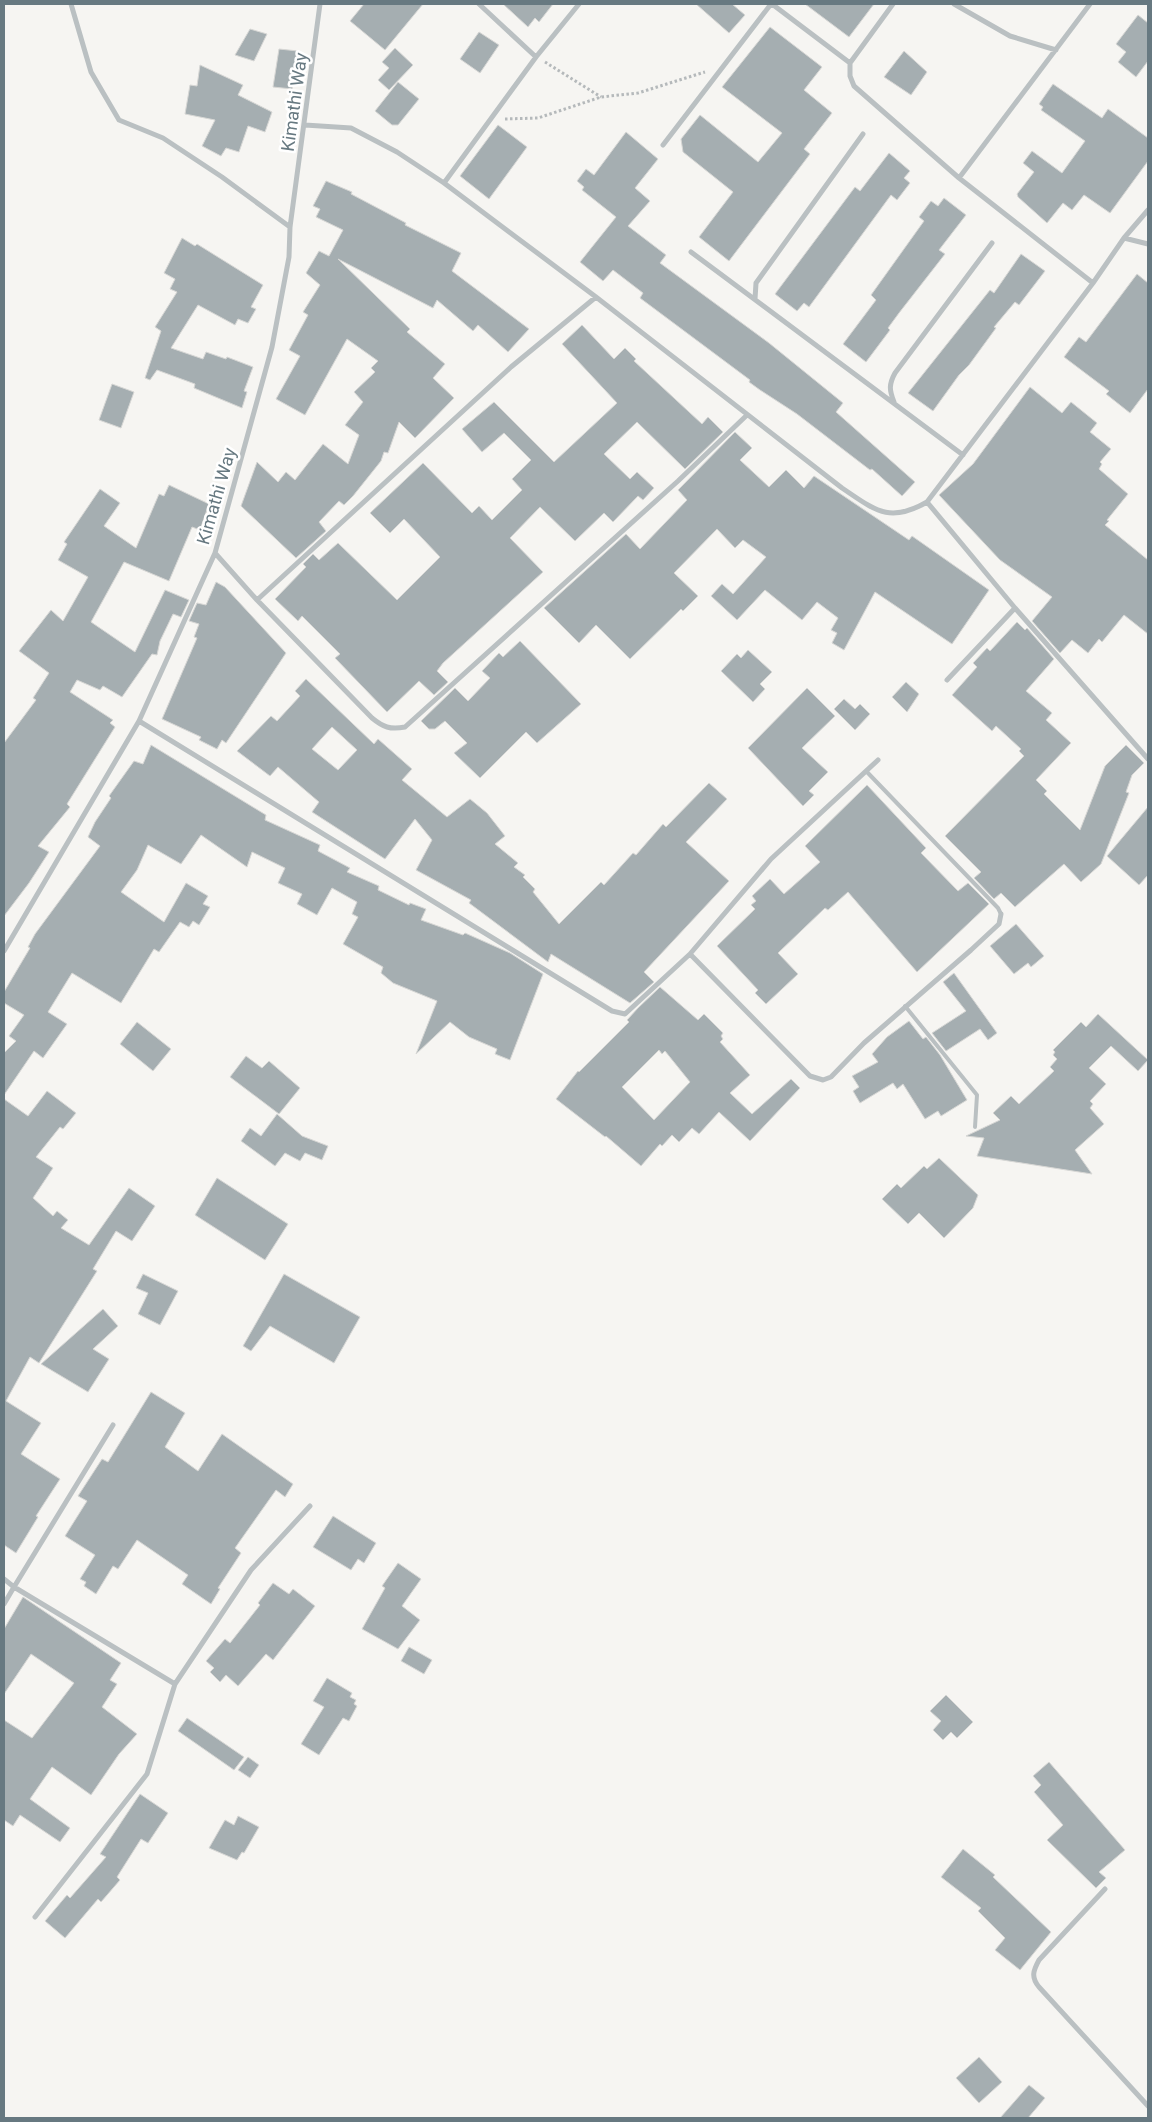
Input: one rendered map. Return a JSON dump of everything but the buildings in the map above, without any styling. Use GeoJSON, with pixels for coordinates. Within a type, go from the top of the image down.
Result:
{"type":"FeatureCollection","features":[{"type":"Feature","properties":{"kind":"street"},"geometry":{"type":"LineString","coordinates":[[71,4],[91,72],[119,120],[163,138],[222,177],[290,227]]}},
{"type":"Feature","properties":{"kind":"street","name":"Kimathi Way"},"geometry":{"type":"LineString","coordinates":[[4,951],[139,722],[214,552],[272,347],[289,257],[290,227],[320,4]]}},
{"type":"Feature","properties":{"kind":"street"},"geometry":{"type":"LineString","coordinates":[[479,4],[536,57]]}},
{"type":"Feature","properties":{"kind":"street"},"geometry":{"type":"LineString","coordinates":[[444,183],[536,57],[579,4]]}},
{"type":"Feature","properties":{"kind":"street"},"geometry":{"type":"LineString","coordinates":[[663,145],[727,64],[771,4],[850,63]]}},
{"type":"Feature","properties":{"kind":"street"},"geometry":{"type":"LineString","coordinates":[[893,4],[850,63],[850,76],[854,86],[960,178],[1093,283]]}},
{"type":"Feature","properties":{"kind":"street"},"geometry":{"type":"LineString","coordinates":[[954,4],[1010,36],[1056,50]]}},
{"type":"Feature","properties":{"kind":"street"},"geometry":{"type":"LineString","coordinates":[[960,178],[1090,4]]}},
{"type":"Feature","properties":{"kind":"street"},"geometry":{"type":"LineString","coordinates":[[305,125],[351,128],[398,152],[444,183],[596,297],[842,488],[872,508],[897,515],[927,502],[1093,283],[1124,238],[1148,210]]}},
{"type":"Feature","properties":{"kind":"street"},"geometry":{"type":"LineString","coordinates":[[755,300],[756,283],[863,134]]}},
{"type":"Feature","properties":{"kind":"street"},"geometry":{"type":"LineString","coordinates":[[1124,238],[1148,244]]}},
{"type":"Feature","properties":{"kind":"street"},"geometry":{"type":"LineString","coordinates":[[894,402],[889,391],[889,383],[895,372],[992,243]]}},
{"type":"Feature","properties":{"kind":"street"},"geometry":{"type":"LineString","coordinates":[[691,252],[963,455]]}},
{"type":"Feature","properties":{"kind":"street"},"geometry":{"type":"LineString","coordinates":[[257,600],[504,373],[596,297]]}},
{"type":"Feature","properties":{"kind":"street"},"geometry":{"type":"LineString","coordinates":[[214,552],[257,600],[372,718],[383,726],[394,729],[404,727],[678,481],[747,415]]}},
{"type":"Feature","properties":{"kind":"street"},"geometry":{"type":"LineString","coordinates":[[927,502],[1016,608],[1148,759]]}},
{"type":"Feature","properties":{"kind":"street"},"geometry":{"type":"LineString","coordinates":[[947,680],[1016,608]]}},
{"type":"Feature","properties":{"kind":"street"},"geometry":{"type":"LineString","coordinates":[[139,722],[612,1011],[625,1014],[690,954],[771,859],[878,760]]}},
{"type":"Feature","properties":{"kind":"street"},"geometry":{"type":"LineString","coordinates":[[690,954],[816,1080],[831,1077],[905,1006],[999,924],[1001,914]]}},
{"type":"Feature","properties":{"kind":"street"},"geometry":{"type":"LineString","coordinates":[[4,1604],[113,1425]]}},
{"type":"Feature","properties":{"kind":"street"},"geometry":{"type":"LineString","coordinates":[[35,1917],[147,1774],[175,1684],[250,1570],[310,1506]]}},
{"type":"Feature","properties":{"kind":"street"},"geometry":{"type":"LineString","coordinates":[[4,1579],[14,1587],[175,1684]]}},
{"type":"Feature","properties":{"kind":"street"},"geometry":{"type":"LineString","coordinates":[[1105,1889],[1039,1960],[1033,1974],[1034,1981],[1148,2106]]}},
{"type":"Feature","properties":{"kind":"lane"},"geometry":{"type":"LineString","coordinates":[[867,772],[998,908],[1001,914]]}},
{"type":"Feature","properties":{"kind":"lane"},"geometry":{"type":"LineString","coordinates":[[905,1006],[977,1095],[975,1127]]}},
{"type":"Feature","properties":{"kind":"path"},"geometry":{"type":"LineString","coordinates":[[536,57],[601,97]]}},
{"type":"Feature","properties":{"kind":"path"},"geometry":{"type":"LineString","coordinates":[[490,119],[538,118],[601,97],[638,93],[727,64]]}}]}
